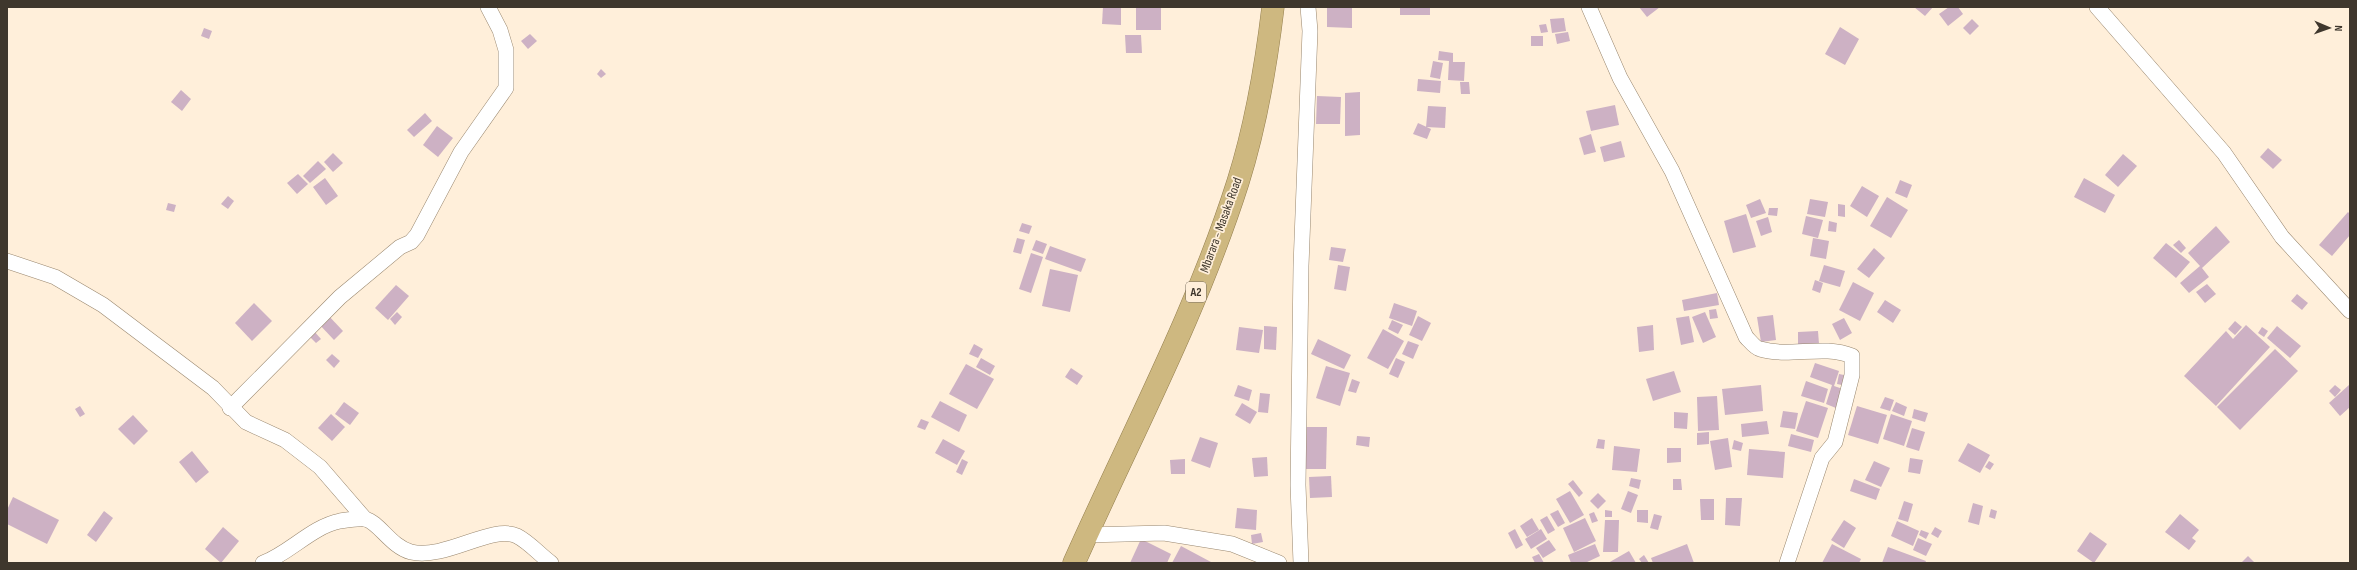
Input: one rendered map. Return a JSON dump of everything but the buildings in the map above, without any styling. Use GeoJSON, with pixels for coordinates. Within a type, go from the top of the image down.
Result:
{"type":"FeatureCollection","features":[{"type":"Feature","properties":{"kind":"highway","name":"Mbarara - Masaka Road"},"geometry":{"type":"LineString","coordinates":[[1074,563],[1173,349],[1238,182],[1257,110],[1267,60],[1273,7]]}},
{"type":"Feature","properties":{"kind":"street"},"geometry":{"type":"LineString","coordinates":[[230,408],[340,298],[400,247],[411,242],[417,235],[461,152],[506,88],[506,50],[500,30],[488,7]]}},
{"type":"Feature","properties":{"kind":"street"},"geometry":{"type":"LineString","coordinates":[[1301,563],[1298,485],[1302,258],[1310,44],[1308,7]]}},
{"type":"Feature","properties":{"kind":"street"},"geometry":{"type":"LineString","coordinates":[[1589,7],[1620,78],[1672,171],[1746,337],[1759,349],[1789,352],[1828,350],[1842,352],[1852,356],[1852,375],[1835,442],[1822,458],[1787,563]]}},
{"type":"Feature","properties":{"kind":"street"},"geometry":{"type":"LineString","coordinates":[[2097,7],[2220,147],[2282,237],[2350,311]]}},
{"type":"Feature","properties":{"kind":"street"},"geometry":{"type":"LineString","coordinates":[[7,261],[55,277],[103,305],[212,388],[230,408],[246,422],[285,440],[320,467],[365,519],[374,524],[392,543],[410,552],[430,554],[502,533],[517,536],[551,563]]}},
{"type":"Feature","properties":{"kind":"street"},"geometry":{"type":"LineString","coordinates":[[263,563],[274,559],[306,536],[325,527],[339,521],[365,519]]}},
{"type":"Feature","properties":{"kind":"street"},"geometry":{"type":"LineString","coordinates":[[1086,535],[1164,532],[1232,544],[1280,563]]}}]}
